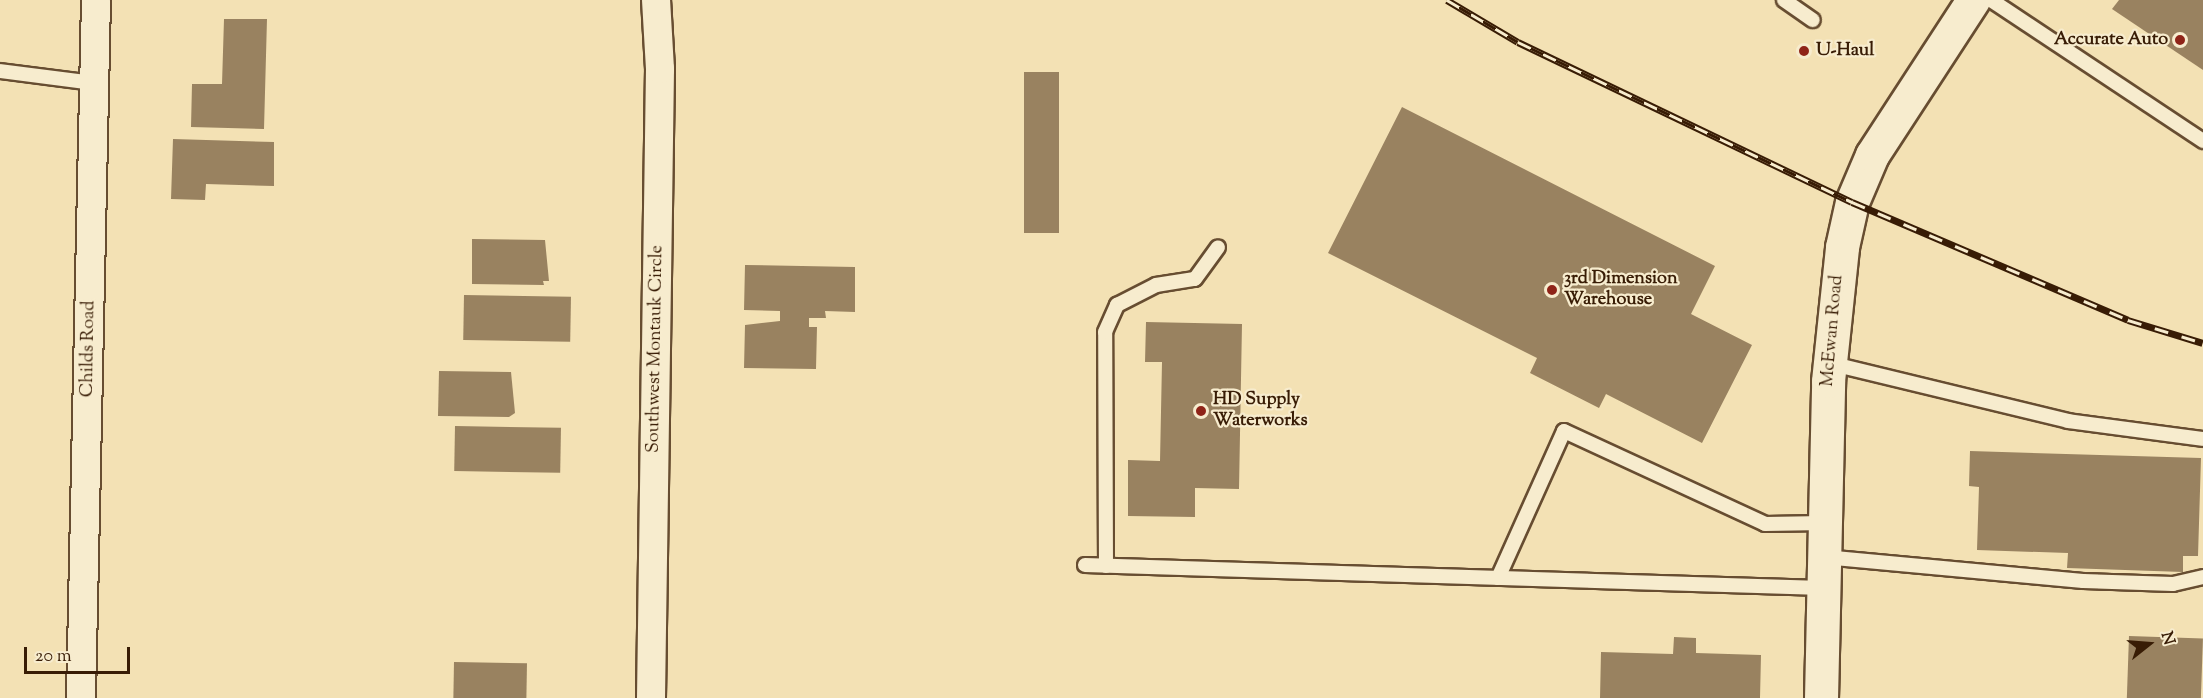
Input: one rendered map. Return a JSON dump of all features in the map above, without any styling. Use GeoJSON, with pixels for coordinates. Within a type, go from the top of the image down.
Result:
{"type":"FeatureCollection","features":[{"type":"Feature","properties":{"kind":"street","name":"Childs Road"},"geometry":{"type":"LineString","coordinates":[[81,698],[96,0]]}},
{"type":"Feature","properties":{"kind":"street","name":"Southwest Montauk Circle"},"geometry":{"type":"LineString","coordinates":[[651,698],[660,69],[656,0]]}},
{"type":"Feature","properties":{"kind":"street","name":"McEwan Road"},"geometry":{"type":"LineString","coordinates":[[1821,698],[1829,363],[1842,247],[1858,186],[1887,126],[1973,0]]}},
{"type":"Feature","properties":{"kind":"lane"},"geometry":{"type":"LineString","coordinates":[[1784,0],[1814,20]]}},
{"type":"Feature","properties":{"kind":"lane"},"geometry":{"type":"LineString","coordinates":[[1991,0],[2203,141]]}},
{"type":"Feature","properties":{"kind":"lane"},"geometry":{"type":"LineString","coordinates":[[0,71],[94,83]]}},
{"type":"Feature","properties":{"kind":"lane"},"geometry":{"type":"LineString","coordinates":[[1106,566],[1105,332],[1117,305],[1156,285],[1195,279],[1218,247]]}},
{"type":"Feature","properties":{"kind":"lane"},"geometry":{"type":"LineString","coordinates":[[1829,363],[2068,421],[2203,439]]}},
{"type":"Feature","properties":{"kind":"lane"},"geometry":{"type":"LineString","coordinates":[[1498,578],[1564,431],[1765,524],[1824,523]]}},
{"type":"Feature","properties":{"kind":"lane"},"geometry":{"type":"LineString","coordinates":[[1085,565],[1498,578],[1823,572],[2173,584],[2203,577]]}},
{"type":"Feature","properties":{"kind":"building","name":"Accurate Auto"},"geometry":{"type":"Polygon","coordinates":[[[2119,0],[2203,0],[2203,70],[2112,9],[2119,0]]]}},
{"type":"Feature","properties":{"kind":"building"},"geometry":{"type":"Polygon","coordinates":[[[224,19],[267,19],[264,129],[191,127],[192,84],[222,84],[224,19]]]}},
{"type":"Feature","properties":{"kind":"building"},"geometry":{"type":"Polygon","coordinates":[[[1024,72],[1059,72],[1059,233],[1024,233],[1024,72]]]}},
{"type":"Feature","properties":{"kind":"building","name":"3rd Dimension Warehouse"},"geometry":{"type":"Polygon","coordinates":[[[1402,107],[1715,266],[1691,314],[1752,345],[1702,443],[1606,394],[1599,408],[1530,373],[1537,358],[1328,253],[1402,107]]]}},
{"type":"Feature","properties":{"kind":"building"},"geometry":{"type":"Polygon","coordinates":[[[173,139],[274,142],[274,186],[206,184],[205,200],[171,199],[173,139]]]}},
{"type":"Feature","properties":{"kind":"building"},"geometry":{"type":"Polygon","coordinates":[[[472,239],[545,240],[549,281],[543,281],[544,285],[472,284],[472,239]]]}},
{"type":"Feature","properties":{"kind":"building"},"geometry":{"type":"Polygon","coordinates":[[[745,265],[855,267],[855,312],[825,311],[826,318],[809,318],[809,327],[817,327],[816,369],[744,368],[745,325],[780,321],[780,311],[744,310],[745,265]]]}},
{"type":"Feature","properties":{"kind":"building"},"geometry":{"type":"Polygon","coordinates":[[[464,295],[571,297],[570,342],[463,340],[464,295]]]}},
{"type":"Feature","properties":{"kind":"building","name":"HD Supply Waterworks"},"geometry":{"type":"Polygon","coordinates":[[[1146,322],[1242,324],[1239,489],[1195,488],[1195,517],[1128,516],[1128,460],[1160,461],[1162,362],[1145,362],[1146,322]]]}},
{"type":"Feature","properties":{"kind":"building"},"geometry":{"type":"Polygon","coordinates":[[[439,371],[511,372],[515,413],[509,417],[438,416],[439,371]]]}},
{"type":"Feature","properties":{"kind":"building"},"geometry":{"type":"Polygon","coordinates":[[[455,426],[561,428],[560,473],[454,471],[455,426]]]}},
{"type":"Feature","properties":{"kind":"building"},"geometry":{"type":"Polygon","coordinates":[[[1970,451],[2201,458],[2198,556],[2183,556],[2183,572],[2067,568],[2068,553],[1977,550],[1979,487],[1969,486],[1970,451]]]}},
{"type":"Feature","properties":{"kind":"building"},"geometry":{"type":"Polygon","coordinates":[[[2129,636],[2203,639],[2201,698],[2127,698],[2129,636]]]}},
{"type":"Feature","properties":{"kind":"building"},"geometry":{"type":"Polygon","coordinates":[[[1674,637],[1696,638],[1696,653],[1761,655],[1760,698],[1600,698],[1601,652],[1673,654],[1674,637]]]}},
{"type":"Feature","properties":{"kind":"building"},"geometry":{"type":"Polygon","coordinates":[[[454,662],[527,663],[526,698],[453,698],[454,662]]]}},
{"type":"Feature","properties":{"kind":"railway"},"geometry":{"type":"LineString","coordinates":[[1447,0],[1518,42],[1852,202],[2128,320],[2203,343]]}},
{"type":"Feature","properties":{"kind":"place","name":"Accurate Auto"},"geometry":{"type":"Point","coordinates":[2180,40]}},
{"type":"Feature","properties":{"kind":"place","name":"U-Haul"},"geometry":{"type":"Point","coordinates":[1804,51]}},
{"type":"Feature","properties":{"kind":"place","name":"3rd Dimension Warehouse"},"geometry":{"type":"Point","coordinates":[1552,290]}},
{"type":"Feature","properties":{"kind":"place","name":"HD Supply Waterworks"},"geometry":{"type":"Point","coordinates":[1201,411]}}]}
